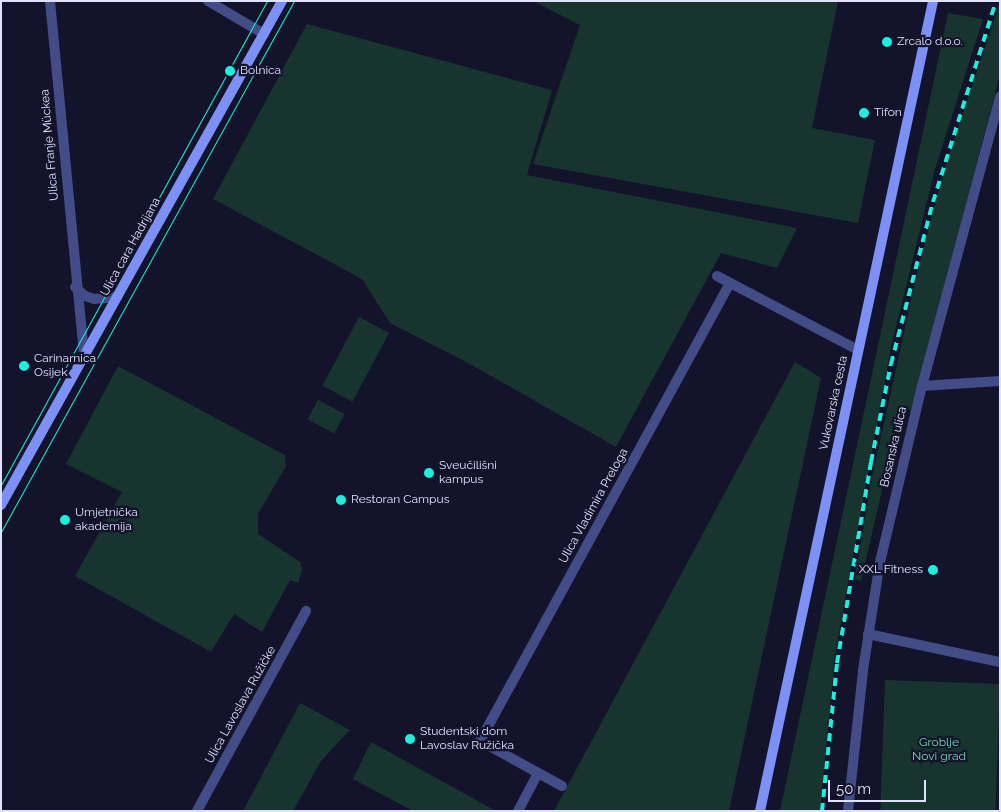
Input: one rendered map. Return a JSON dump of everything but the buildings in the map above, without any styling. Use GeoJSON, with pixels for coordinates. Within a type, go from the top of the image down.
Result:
{"type":"FeatureCollection","features":[{"type":"Feature","properties":{"kind":"main road","name":"Ulica cara Hadrijana"},"geometry":{"type":"LineString","coordinates":[[1,505],[282,1]]}},
{"type":"Feature","properties":{"kind":"main road","name":"Vukovarska cesta"},"geometry":{"type":"LineString","coordinates":[[760,811],[933,1]]}},
{"type":"Feature","properties":{"kind":"street","name":"Ulica Franje Mückea"},"geometry":{"type":"LineString","coordinates":[[50,1],[75,287],[84,357]]}},
{"type":"Feature","properties":{"kind":"street"},"geometry":{"type":"LineString","coordinates":[[208,1],[264,34]]}},
{"type":"Feature","properties":{"kind":"street","name":"Bosanska ulica"},"geometry":{"type":"LineString","coordinates":[[848,811],[868,634],[880,562],[922,386],[1000,96]]}},
{"type":"Feature","properties":{"kind":"street"},"geometry":{"type":"LineString","coordinates":[[716,276],[858,350]]}},
{"type":"Feature","properties":{"kind":"street","name":"Ulica Vladimira Preloga"},"geometry":{"type":"LineString","coordinates":[[538,773],[480,741],[730,283]]}},
{"type":"Feature","properties":{"kind":"street"},"geometry":{"type":"LineString","coordinates":[[75,287],[85,296],[94,299],[117,297]]}},
{"type":"Feature","properties":{"kind":"street"},"geometry":{"type":"LineString","coordinates":[[922,386],[1000,381]]}},
{"type":"Feature","properties":{"kind":"street","name":"Ulica Lavoslava Ružičke"},"geometry":{"type":"LineString","coordinates":[[196,811],[306,611]]}},
{"type":"Feature","properties":{"kind":"street"},"geometry":{"type":"LineString","coordinates":[[868,634],[1000,662]]}},
{"type":"Feature","properties":{"kind":"street"},"geometry":{"type":"LineString","coordinates":[[518,811],[538,773],[562,786]]}},
{"type":"Feature","properties":{"kind":"green space"},"geometry":{"type":"Polygon","coordinates":[[[533,1],[838,1],[812,128],[875,140],[858,223],[533,164],[580,25],[533,1]]]}},
{"type":"Feature","properties":{"kind":"green space"},"geometry":{"type":"Polygon","coordinates":[[[1000,3],[1000,75],[911,410],[901,408],[861,581],[855,579],[871,482],[917,274],[943,173],[1000,3]]]}},
{"type":"Feature","properties":{"kind":"green space"},"geometry":{"type":"Polygon","coordinates":[[[948,13],[983,19],[935,169],[891,347],[835,655],[820,811],[780,811],[948,13]]]}},
{"type":"Feature","properties":{"kind":"green space"},"geometry":{"type":"Polygon","coordinates":[[[307,24],[552,90],[527,175],[797,228],[777,268],[721,253],[616,447],[470,364],[390,323],[362,279],[213,199],[307,24]]]}},
{"type":"Feature","properties":{"kind":"green space"},"geometry":{"type":"Polygon","coordinates":[[[359,317],[389,333],[352,402],[322,386],[359,317]]]}},
{"type":"Feature","properties":{"kind":"green space"},"geometry":{"type":"Polygon","coordinates":[[[795,362],[821,378],[729,811],[554,811],[795,362]]]}},
{"type":"Feature","properties":{"kind":"green space"},"geometry":{"type":"Polygon","coordinates":[[[118,366],[285,455],[286,466],[258,514],[258,534],[300,562],[302,570],[298,583],[290,580],[262,632],[234,614],[211,652],[75,576],[122,492],[66,464],[118,366]]]}},
{"type":"Feature","properties":{"kind":"green space"},"geometry":{"type":"Polygon","coordinates":[[[318,400],[344,414],[334,434],[308,419],[318,400]]]}},
{"type":"Feature","properties":{"kind":"green space","name":"Groblje Novi grad"},"geometry":{"type":"Polygon","coordinates":[[[885,680],[1000,684],[995,811],[880,811],[885,680]]]}},
{"type":"Feature","properties":{"kind":"green space"},"geometry":{"type":"Polygon","coordinates":[[[300,703],[350,730],[321,761],[293,811],[243,811],[300,703]]]}},
{"type":"Feature","properties":{"kind":"green space"},"geometry":{"type":"Polygon","coordinates":[[[371,742],[496,811],[413,811],[353,779],[371,742]]]}},
{"type":"Feature","properties":{"kind":"tram line"},"geometry":{"type":"LineString","coordinates":[[1,485],[267,1]]}},
{"type":"Feature","properties":{"kind":"tram line"},"geometry":{"type":"LineString","coordinates":[[1,532],[294,1]]}},
{"type":"Feature","properties":{"kind":"railway"},"geometry":{"type":"LineString","coordinates":[[822,811],[837,663],[871,462],[891,364],[933,202],[996,1]]}},
{"type":"Feature","properties":{"kind":"place","name":"Zrcalo d.o.o."},"geometry":{"type":"Point","coordinates":[887,42]}},
{"type":"Feature","properties":{"kind":"place","name":"Bolnica"},"geometry":{"type":"Point","coordinates":[230,71]}},
{"type":"Feature","properties":{"kind":"place","name":"Tifon"},"geometry":{"type":"Point","coordinates":[864,113]}},
{"type":"Feature","properties":{"kind":"place","name":"Carinarnica Osijek"},"geometry":{"type":"Point","coordinates":[24,366]}},
{"type":"Feature","properties":{"kind":"place","name":"Sveučilišni kampus"},"geometry":{"type":"Point","coordinates":[429,473]}},
{"type":"Feature","properties":{"kind":"place","name":"Restoran Campus"},"geometry":{"type":"Point","coordinates":[341,500]}},
{"type":"Feature","properties":{"kind":"place","name":"Umjetnička akademija"},"geometry":{"type":"Point","coordinates":[65,520]}},
{"type":"Feature","properties":{"kind":"place","name":"XXL Fitness"},"geometry":{"type":"Point","coordinates":[933,570]}},
{"type":"Feature","properties":{"kind":"place","name":"Studentski dom Lavoslav Ružička"},"geometry":{"type":"Point","coordinates":[410,739]}}]}
